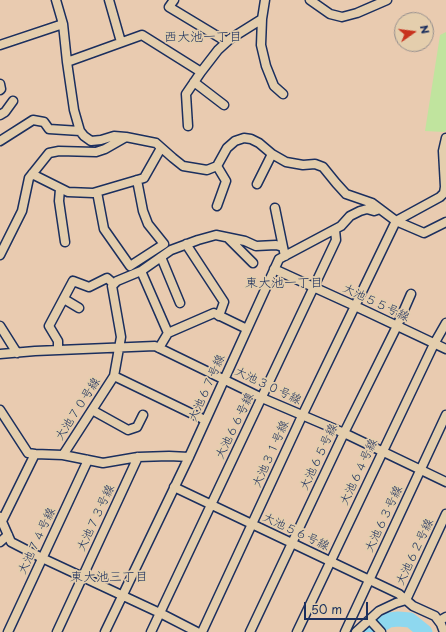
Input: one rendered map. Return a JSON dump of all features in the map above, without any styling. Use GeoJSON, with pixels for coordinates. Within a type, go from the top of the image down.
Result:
{"type":"FeatureCollection","features":[{"type":"Feature","properties":{"kind":"street"},"geometry":{"type":"LineString","coordinates":[[56,0],[62,24],[74,110],[80,131],[91,141],[114,136],[156,143],[183,166],[208,170],[217,166],[227,148],[235,141],[244,138],[251,139],[286,162],[303,165],[315,164],[323,167],[346,194],[372,203],[396,222],[424,233],[446,222]]}},
{"type":"Feature","properties":{"kind":"street"},"geometry":{"type":"LineString","coordinates":[[109,0],[122,42]]}},
{"type":"Feature","properties":{"kind":"street"},"geometry":{"type":"LineString","coordinates":[[174,0],[169,6],[227,42]]}},
{"type":"Feature","properties":{"kind":"street"},"geometry":{"type":"LineString","coordinates":[[264,0],[261,45],[266,66],[274,86],[283,94]]}},
{"type":"Feature","properties":{"kind":"street"},"geometry":{"type":"LineString","coordinates":[[310,0],[330,14],[342,17],[357,13],[387,0]]}},
{"type":"Feature","properties":{"kind":"street"},"geometry":{"type":"LineString","coordinates":[[188,126],[186,94],[194,82],[218,50],[227,42],[262,19]]}},
{"type":"Feature","properties":{"kind":"street"},"geometry":{"type":"LineString","coordinates":[[0,45],[62,24]]}},
{"type":"Feature","properties":{"kind":"street"},"geometry":{"type":"LineString","coordinates":[[67,62],[142,35],[201,72]]}},
{"type":"Feature","properties":{"kind":"street"},"geometry":{"type":"LineString","coordinates":[[194,82],[224,105]]}},
{"type":"Feature","properties":{"kind":"street"},"geometry":{"type":"LineString","coordinates":[[0,115],[5,112],[13,101]]}},
{"type":"Feature","properties":{"kind":"street"},"geometry":{"type":"LineString","coordinates":[[0,141],[33,120],[44,122],[49,129],[80,131]]}},
{"type":"Feature","properties":{"kind":"street"},"geometry":{"type":"LineString","coordinates":[[0,255],[22,211],[29,178],[49,153],[59,151],[96,152],[106,149],[126,137]]}},
{"type":"Feature","properties":{"kind":"street"},"geometry":{"type":"LineString","coordinates":[[396,222],[440,197],[444,193],[443,150],[446,138]]}},
{"type":"Feature","properties":{"kind":"street"},"geometry":{"type":"LineString","coordinates":[[32,174],[68,192],[93,193],[144,178],[161,148]]}},
{"type":"Feature","properties":{"kind":"street"},"geometry":{"type":"LineString","coordinates":[[258,184],[272,154]]}},
{"type":"Feature","properties":{"kind":"street"},"geometry":{"type":"LineString","coordinates":[[217,166],[226,182],[218,206]]}},
{"type":"Feature","properties":{"kind":"street"},"geometry":{"type":"LineString","coordinates":[[97,192],[104,230],[130,266],[164,244],[148,224],[143,211],[137,180]]}},
{"type":"Feature","properties":{"kind":"street"},"geometry":{"type":"LineString","coordinates":[[60,189],[59,201],[65,242]]}},
{"type":"Feature","properties":{"kind":"street"},"geometry":{"type":"LineString","coordinates":[[275,208],[285,256]]}},
{"type":"Feature","properties":{"kind":"street","name":"大池６７号線"},"geometry":{"type":"LineString","coordinates":[[105,632],[206,420],[279,259],[335,230],[350,216],[360,211],[367,209],[374,211],[380,209]]}},
{"type":"Feature","properties":{"kind":"street","name":"大池３１号線"},"geometry":{"type":"LineString","coordinates":[[202,632],[302,416],[396,222]]}},
{"type":"Feature","properties":{"kind":"street","name":"大池６６号線"},"geometry":{"type":"LineString","coordinates":[[150,632],[336,240],[335,230]]}},
{"type":"Feature","properties":{"kind":"street"},"geometry":{"type":"LineString","coordinates":[[58,350],[58,342],[49,326],[74,281],[89,287],[107,278],[114,284],[117,281],[141,272],[171,250],[216,235],[246,241],[256,246],[276,245],[283,247]]}},
{"type":"Feature","properties":{"kind":"street"},"geometry":{"type":"LineString","coordinates":[[227,237],[253,263]]}},
{"type":"Feature","properties":{"kind":"street"},"geometry":{"type":"LineString","coordinates":[[186,244],[224,302],[219,316]]}},
{"type":"Feature","properties":{"kind":"street"},"geometry":{"type":"LineString","coordinates":[[161,257],[180,303]]}},
{"type":"Feature","properties":{"kind":"street","name":"大池５５号線"},"geometry":{"type":"LineString","coordinates":[[274,270],[446,349]]}},
{"type":"Feature","properties":{"kind":"street"},"geometry":{"type":"LineString","coordinates":[[141,272],[168,333]]}},
{"type":"Feature","properties":{"kind":"street","name":"大池７０号線"},"geometry":{"type":"LineString","coordinates":[[63,455],[114,376],[121,337],[112,286],[114,284]]}},
{"type":"Feature","properties":{"kind":"street","name":"大池６５号線"},"geometry":{"type":"LineString","coordinates":[[250,632],[344,433],[398,326],[411,294]]}},
{"type":"Feature","properties":{"kind":"street"},"geometry":{"type":"LineString","coordinates":[[64,299],[79,308]]}},
{"type":"Feature","properties":{"kind":"street"},"geometry":{"type":"LineString","coordinates":[[159,348],[168,333],[214,313],[247,329]]}},
{"type":"Feature","properties":{"kind":"street","name":"大池６４号線"},"geometry":{"type":"LineString","coordinates":[[297,632],[382,451],[434,344],[446,323]]}},
{"type":"Feature","properties":{"kind":"street"},"geometry":{"type":"LineString","coordinates":[[0,326],[17,353]]}},
{"type":"Feature","properties":{"kind":"street","name":"大池３０号線"},"geometry":{"type":"LineString","coordinates":[[0,354],[155,346],[262,398],[344,433],[446,482]]}},
{"type":"Feature","properties":{"kind":"street","name":"大池７０号線"},"geometry":{"type":"LineString","coordinates":[[114,376],[206,420]]}},
{"type":"Feature","properties":{"kind":"street"},"geometry":{"type":"LineString","coordinates":[[0,410],[28,452],[35,454],[63,455],[103,463],[138,457],[188,457]]}},
{"type":"Feature","properties":{"kind":"street"},"geometry":{"type":"LineString","coordinates":[[92,410],[128,430],[137,427],[143,415]]}},
{"type":"Feature","properties":{"kind":"street","name":"大池６３号線"},"geometry":{"type":"LineString","coordinates":[[345,632],[446,415]]}},
{"type":"Feature","properties":{"kind":"street"},"geometry":{"type":"LineString","coordinates":[[35,454],[1,519],[11,542],[197,632]]}},
{"type":"Feature","properties":{"kind":"street","name":"大池７３号線"},"geometry":{"type":"LineString","coordinates":[[57,632],[138,457]]}},
{"type":"Feature","properties":{"kind":"street","name":"大池７４号線"},"geometry":{"type":"LineString","coordinates":[[8,632],[88,460]]}},
{"type":"Feature","properties":{"kind":"street","name":"大池５６号線"},"geometry":{"type":"LineString","coordinates":[[174,487],[399,594],[413,606],[442,619]]}},
{"type":"Feature","properties":{"kind":"street","name":"大池６２号線"},"geometry":{"type":"LineString","coordinates":[[406,600],[446,514]]}},
{"type":"Feature","properties":{"kind":"street"},"geometry":{"type":"LineString","coordinates":[[0,542],[8,534]]}},
{"type":"Feature","properties":{"kind":"street"},"geometry":{"type":"LineString","coordinates":[[356,632],[371,621],[380,611],[406,600]]}},
{"type":"Feature","properties":{"kind":"street"},"geometry":{"type":"LineString","coordinates":[[442,619],[444,632]]}},
{"type":"Feature","properties":{"kind":"street"},"geometry":{"type":"LineString","coordinates":[[371,621],[381,632]]}},
{"type":"Feature","properties":{"kind":"green space"},"geometry":{"type":"Polygon","coordinates":[[[446,32],[446,131],[425,131],[440,35],[446,32]]]}},
{"type":"Feature","properties":{"kind":"waterway"},"geometry":{"type":"LineString","coordinates":[[369,632],[389,620],[398,619],[410,620],[425,632]]}},
{"type":"Feature","properties":{"kind":"district","name":"西大池一丁目"},"geometry":{"type":"Point","coordinates":[203,37]}},
{"type":"Feature","properties":{"kind":"district","name":"東大池一丁目"},"geometry":{"type":"Point","coordinates":[284,283]}},
{"type":"Feature","properties":{"kind":"district","name":"東大池三丁目"},"geometry":{"type":"Point","coordinates":[109,577]}}]}
